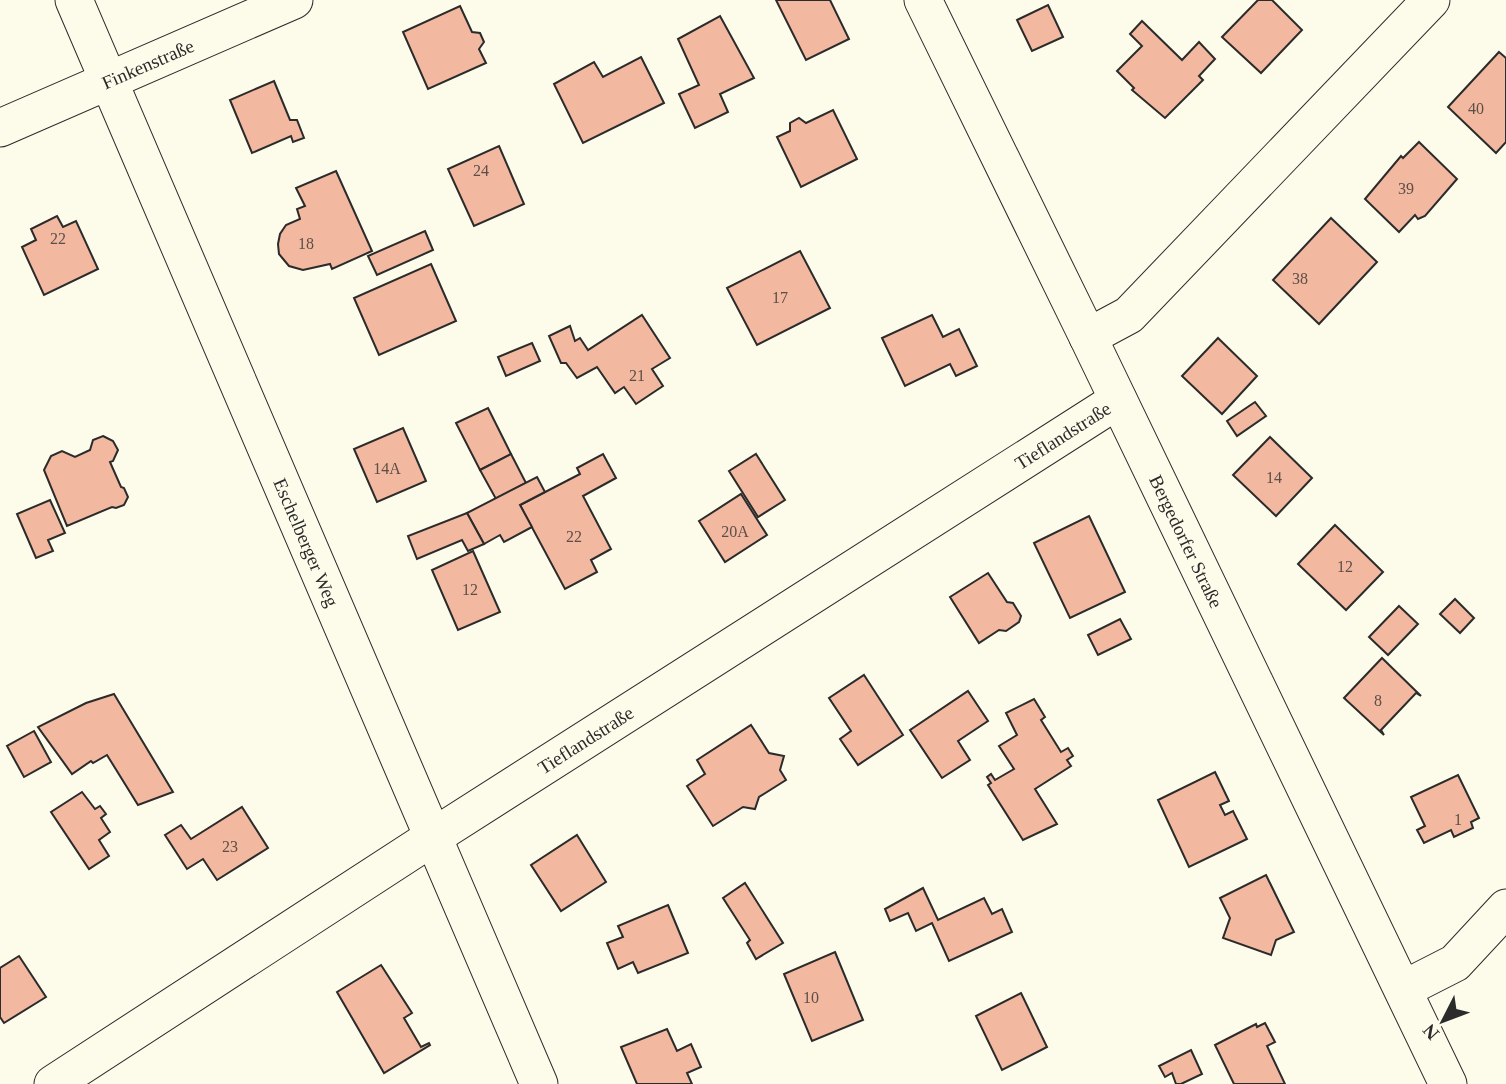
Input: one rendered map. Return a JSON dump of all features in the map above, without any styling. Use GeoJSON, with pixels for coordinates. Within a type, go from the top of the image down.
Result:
{"type":"FeatureCollection","features":[{"type":"Feature","properties":{"kind":"street","name":"Eschelberger Weg"},"geometry":{"type":"LineString","coordinates":[[74,0],[539,1084]]}},
{"type":"Feature","properties":{"kind":"street","name":"Finkenstraße"},"geometry":{"type":"LineString","coordinates":[[0,128],[294,0]]}},
{"type":"Feature","properties":{"kind":"street","name":"Bergedorfer Straße"},"geometry":{"type":"LineString","coordinates":[[923,0],[1448,1084]]}},
{"type":"Feature","properties":{"kind":"street"},"geometry":{"type":"LineString","coordinates":[[1088,337],[1129,315],[1431,0]]}},
{"type":"Feature","properties":{"kind":"street","name":"Tieflandstraße"},"geometry":{"type":"LineString","coordinates":[[53,1084],[1118,400]]}},
{"type":"Feature","properties":{"kind":"street"},"geometry":{"type":"LineString","coordinates":[[1404,989],[1455,962],[1506,908]]}},
{"type":"Feature","properties":{"kind":"building"},"geometry":{"type":"Polygon","coordinates":[[[776,0],[830,0],[849,39],[806,60],[776,0]]]}},
{"type":"Feature","properties":{"kind":"building"},"geometry":{"type":"Polygon","coordinates":[[[1258,0],[1272,0],[1302,30],[1261,73],[1222,37],[1258,0]]]}},
{"type":"Feature","properties":{"kind":"building"},"geometry":{"type":"Polygon","coordinates":[[[1048,5],[1063,37],[1032,51],[1017,20],[1048,5]]]}},
{"type":"Feature","properties":{"kind":"building"},"geometry":{"type":"Polygon","coordinates":[[[460,6],[472,32],[480,33],[484,42],[479,49],[486,63],[428,89],[403,32],[460,6]]]}},
{"type":"Feature","properties":{"kind":"building"},"geometry":{"type":"Polygon","coordinates":[[[720,16],[754,78],[720,94],[728,112],[695,128],[679,94],[699,85],[678,39],[720,16]]]}},
{"type":"Feature","properties":{"kind":"building"},"geometry":{"type":"Polygon","coordinates":[[[1142,21],[1182,60],[1199,42],[1215,59],[1199,76],[1203,80],[1165,118],[1132,90],[1134,88],[1117,71],[1142,46],[1130,34],[1142,21]]]}},
{"type":"Feature","properties":{"kind":"building"},"geometry":{"type":"Polygon","coordinates":[[[1499,52],[1506,58],[1506,142],[1496,153],[1448,107],[1499,52]]]}},
{"type":"Feature","properties":{"kind":"building"},"geometry":{"type":"Polygon","coordinates":[[[641,57],[664,103],[583,143],[554,84],[594,62],[603,77],[641,57]]]}},
{"type":"Feature","properties":{"kind":"building"},"geometry":{"type":"Polygon","coordinates":[[[274,81],[290,120],[297,120],[304,138],[293,142],[291,136],[252,153],[230,100],[274,81]]]}},
{"type":"Feature","properties":{"kind":"building"},"geometry":{"type":"Polygon","coordinates":[[[833,110],[857,159],[801,187],[777,137],[790,131],[790,123],[799,118],[806,123],[833,110]]]}},
{"type":"Feature","properties":{"kind":"building"},"geometry":{"type":"Polygon","coordinates":[[[1419,142],[1457,179],[1425,216],[1418,219],[1415,215],[1399,232],[1365,199],[1401,156],[1403,158],[1419,142]]]}},
{"type":"Feature","properties":{"kind":"building"},"geometry":{"type":"Polygon","coordinates":[[[499,146],[524,204],[474,226],[448,169],[499,146]]]}},
{"type":"Feature","properties":{"kind":"building"},"geometry":{"type":"Polygon","coordinates":[[[336,171],[372,251],[332,269],[330,264],[303,270],[289,266],[279,254],[278,244],[286,225],[300,219],[297,209],[305,206],[296,188],[336,171]]]}},
{"type":"Feature","properties":{"kind":"building"},"geometry":{"type":"Polygon","coordinates":[[[57,216],[63,227],[76,221],[98,269],[44,295],[22,247],[36,240],[31,229],[57,216]]]}},
{"type":"Feature","properties":{"kind":"building"},"geometry":{"type":"Polygon","coordinates":[[[1331,218],[1377,262],[1319,324],[1273,280],[1331,218]]]}},
{"type":"Feature","properties":{"kind":"building"},"geometry":{"type":"Polygon","coordinates":[[[425,231],[433,250],[377,275],[368,256],[425,231]]]}},
{"type":"Feature","properties":{"kind":"building"},"geometry":{"type":"Polygon","coordinates":[[[800,251],[830,308],[757,345],[727,288],[800,251]]]}},
{"type":"Feature","properties":{"kind":"building"},"geometry":{"type":"Polygon","coordinates":[[[431,264],[456,321],[379,355],[354,298],[431,264]]]}},
{"type":"Feature","properties":{"kind":"building"},"geometry":{"type":"Polygon","coordinates":[[[642,315],[670,358],[652,369],[663,386],[636,404],[624,387],[615,393],[597,367],[577,378],[566,363],[561,363],[549,336],[570,326],[575,341],[580,338],[588,350],[642,315]]]}},
{"type":"Feature","properties":{"kind":"building"},"geometry":{"type":"Polygon","coordinates":[[[932,315],[943,337],[959,329],[977,366],[956,376],[950,364],[905,386],[882,338],[932,315]]]}},
{"type":"Feature","properties":{"kind":"building"},"geometry":{"type":"Polygon","coordinates":[[[1218,338],[1257,376],[1222,414],[1182,376],[1218,338]]]}},
{"type":"Feature","properties":{"kind":"building"},"geometry":{"type":"Polygon","coordinates":[[[532,343],[540,361],[506,376],[498,357],[532,343]]]}},
{"type":"Feature","properties":{"kind":"building"},"geometry":{"type":"Polygon","coordinates":[[[1255,402],[1266,416],[1237,436],[1227,421],[1255,402]]]}},
{"type":"Feature","properties":{"kind":"building"},"geometry":{"type":"Polygon","coordinates":[[[488,408],[511,454],[480,470],[456,423],[488,408]]]}},
{"type":"Feature","properties":{"kind":"building"},"geometry":{"type":"Polygon","coordinates":[[[403,428],[426,481],[377,502],[354,449],[403,428]]]}},
{"type":"Feature","properties":{"kind":"building"},"geometry":{"type":"Polygon","coordinates":[[[103,436],[113,441],[118,450],[110,462],[128,497],[124,505],[112,507],[67,526],[44,470],[51,456],[62,451],[75,457],[90,450],[93,440],[103,436]]]}},
{"type":"Feature","properties":{"kind":"building"},"geometry":{"type":"Polygon","coordinates":[[[1270,437],[1312,478],[1276,516],[1233,475],[1270,437]]]}},
{"type":"Feature","properties":{"kind":"building"},"geometry":{"type":"Polygon","coordinates":[[[511,454],[526,483],[496,499],[480,470],[511,454]]]}},
{"type":"Feature","properties":{"kind":"building"},"geometry":{"type":"Polygon","coordinates":[[[603,454],[616,478],[583,496],[611,549],[591,560],[597,572],[565,589],[520,505],[580,474],[577,468],[603,454]]]}},
{"type":"Feature","properties":{"kind":"building"},"geometry":{"type":"Polygon","coordinates":[[[756,454],[785,500],[758,517],[729,471],[756,454]]]}},
{"type":"Feature","properties":{"kind":"building"},"geometry":{"type":"Polygon","coordinates":[[[537,477],[545,492],[520,505],[532,527],[504,542],[500,535],[484,544],[467,513],[537,477]]]}},
{"type":"Feature","properties":{"kind":"building"},"geometry":{"type":"Polygon","coordinates":[[[741,494],[767,535],[725,562],[699,521],[741,494]]]}},
{"type":"Feature","properties":{"kind":"building"},"geometry":{"type":"Polygon","coordinates":[[[50,500],[65,533],[48,540],[53,551],[36,558],[17,514],[50,500]]]}},
{"type":"Feature","properties":{"kind":"building"},"geometry":{"type":"Polygon","coordinates":[[[467,513],[484,544],[468,551],[462,540],[417,559],[408,536],[467,513]]]}},
{"type":"Feature","properties":{"kind":"building"},"geometry":{"type":"Polygon","coordinates":[[[1089,516],[1125,592],[1070,618],[1034,543],[1089,516]]]}},
{"type":"Feature","properties":{"kind":"building"},"geometry":{"type":"Polygon","coordinates":[[[1335,525],[1383,572],[1346,610],[1298,564],[1335,525]]]}},
{"type":"Feature","properties":{"kind":"building"},"geometry":{"type":"Polygon","coordinates":[[[473,551],[500,612],[458,630],[432,570],[473,551]]]}},
{"type":"Feature","properties":{"kind":"building"},"geometry":{"type":"Polygon","coordinates":[[[988,573],[1007,602],[1013,603],[1021,616],[1019,622],[1006,631],[999,630],[979,643],[950,597],[988,573]]]}},
{"type":"Feature","properties":{"kind":"building"},"geometry":{"type":"Polygon","coordinates":[[[1455,599],[1474,618],[1460,633],[1440,614],[1455,599]]]}},
{"type":"Feature","properties":{"kind":"building"},"geometry":{"type":"Polygon","coordinates":[[[1399,606],[1418,624],[1388,655],[1369,637],[1399,606]]]}},
{"type":"Feature","properties":{"kind":"building"},"geometry":{"type":"Polygon","coordinates":[[[1120,619],[1131,639],[1098,655],[1088,635],[1120,619]]]}},
{"type":"Feature","properties":{"kind":"building"},"geometry":{"type":"Polygon","coordinates":[[[1382,658],[1421,696],[1416,693],[1381,730],[1384,735],[1344,698],[1382,658]]]}},
{"type":"Feature","properties":{"kind":"building"},"geometry":{"type":"Polygon","coordinates":[[[864,675],[903,735],[858,765],[840,739],[851,731],[829,698],[864,675]]]}},
{"type":"Feature","properties":{"kind":"building"},"geometry":{"type":"Polygon","coordinates":[[[968,691],[988,721],[958,741],[970,760],[942,778],[910,730],[968,691]]]}},
{"type":"Feature","properties":{"kind":"building"},"geometry":{"type":"Polygon","coordinates":[[[114,694],[173,792],[138,805],[107,755],[93,763],[91,761],[72,774],[38,727],[86,703],[114,694]]]}},
{"type":"Feature","properties":{"kind":"building"},"geometry":{"type":"Polygon","coordinates":[[[1034,699],[1045,717],[1041,720],[1061,752],[1068,748],[1073,756],[1067,760],[1071,766],[1035,789],[1057,824],[1023,840],[988,785],[991,783],[987,777],[991,774],[995,780],[1014,769],[999,746],[1017,735],[1006,713],[1034,699]]]}},
{"type":"Feature","properties":{"kind":"building"},"geometry":{"type":"Polygon","coordinates":[[[751,725],[769,753],[784,756],[780,770],[786,780],[759,797],[755,809],[743,807],[713,826],[687,786],[705,774],[697,760],[751,725]]]}},
{"type":"Feature","properties":{"kind":"building"},"geometry":{"type":"Polygon","coordinates":[[[34,731],[51,762],[24,777],[7,746],[34,731]]]}},
{"type":"Feature","properties":{"kind":"building"},"geometry":{"type":"Polygon","coordinates":[[[1215,772],[1229,801],[1220,805],[1225,815],[1233,811],[1247,839],[1189,867],[1158,800],[1215,772]]]}},
{"type":"Feature","properties":{"kind":"building"},"geometry":{"type":"Polygon","coordinates":[[[1458,775],[1479,818],[1471,822],[1473,828],[1454,837],[1451,830],[1424,843],[1417,830],[1425,826],[1411,797],[1458,775]]]}},
{"type":"Feature","properties":{"kind":"building"},"geometry":{"type":"Polygon","coordinates":[[[82,792],[95,809],[100,806],[106,814],[101,818],[110,832],[99,840],[109,856],[89,869],[51,812],[82,792]]]}},
{"type":"Feature","properties":{"kind":"building"},"geometry":{"type":"Polygon","coordinates":[[[242,807],[268,848],[217,880],[203,859],[187,869],[165,835],[181,825],[191,839],[242,807]]]}},
{"type":"Feature","properties":{"kind":"building"},"geometry":{"type":"Polygon","coordinates":[[[577,835],[606,882],[561,911],[531,865],[577,835]]]}},
{"type":"Feature","properties":{"kind":"building"},"geometry":{"type":"Polygon","coordinates":[[[1266,875],[1294,932],[1276,940],[1271,955],[1223,938],[1230,918],[1220,898],[1266,875]]]}},
{"type":"Feature","properties":{"kind":"building"},"geometry":{"type":"Polygon","coordinates":[[[745,883],[783,943],[756,959],[747,943],[750,940],[723,898],[745,883]]]}},
{"type":"Feature","properties":{"kind":"building"},"geometry":{"type":"Polygon","coordinates":[[[923,888],[938,920],[984,898],[992,914],[1002,909],[1012,932],[949,961],[932,923],[916,931],[908,913],[890,921],[885,909],[923,888]]]}},
{"type":"Feature","properties":{"kind":"building"},"geometry":{"type":"Polygon","coordinates":[[[668,905],[688,953],[638,973],[633,962],[618,969],[607,943],[623,937],[618,926],[668,905]]]}},
{"type":"Feature","properties":{"kind":"building"},"geometry":{"type":"Polygon","coordinates":[[[835,952],[863,1020],[812,1041],[784,974],[835,952]]]}},
{"type":"Feature","properties":{"kind":"building"},"geometry":{"type":"Polygon","coordinates":[[[19,956],[46,997],[4,1023],[0,1017],[0,968],[19,956]]]}},
{"type":"Feature","properties":{"kind":"building"},"geometry":{"type":"Polygon","coordinates":[[[381,965],[412,1013],[404,1018],[421,1047],[429,1043],[430,1045],[384,1073],[337,992],[381,965]]]}},
{"type":"Feature","properties":{"kind":"building"},"geometry":{"type":"Polygon","coordinates":[[[1021,993],[1047,1047],[1002,1070],[976,1016],[1021,993]]]}},
{"type":"Feature","properties":{"kind":"building"},"geometry":{"type":"Polygon","coordinates":[[[1265,1023],[1275,1042],[1267,1046],[1285,1084],[1234,1084],[1215,1045],[1256,1024],[1257,1027],[1265,1023]]]}},
{"type":"Feature","properties":{"kind":"building"},"geometry":{"type":"Polygon","coordinates":[[[667,1029],[677,1051],[691,1044],[701,1067],[687,1073],[692,1084],[637,1084],[621,1047],[667,1029]]]}},
{"type":"Feature","properties":{"kind":"building"},"geometry":{"type":"Polygon","coordinates":[[[1191,1050],[1202,1074],[1181,1084],[1176,1084],[1172,1073],[1165,1077],[1159,1066],[1191,1050]]]}}]}
